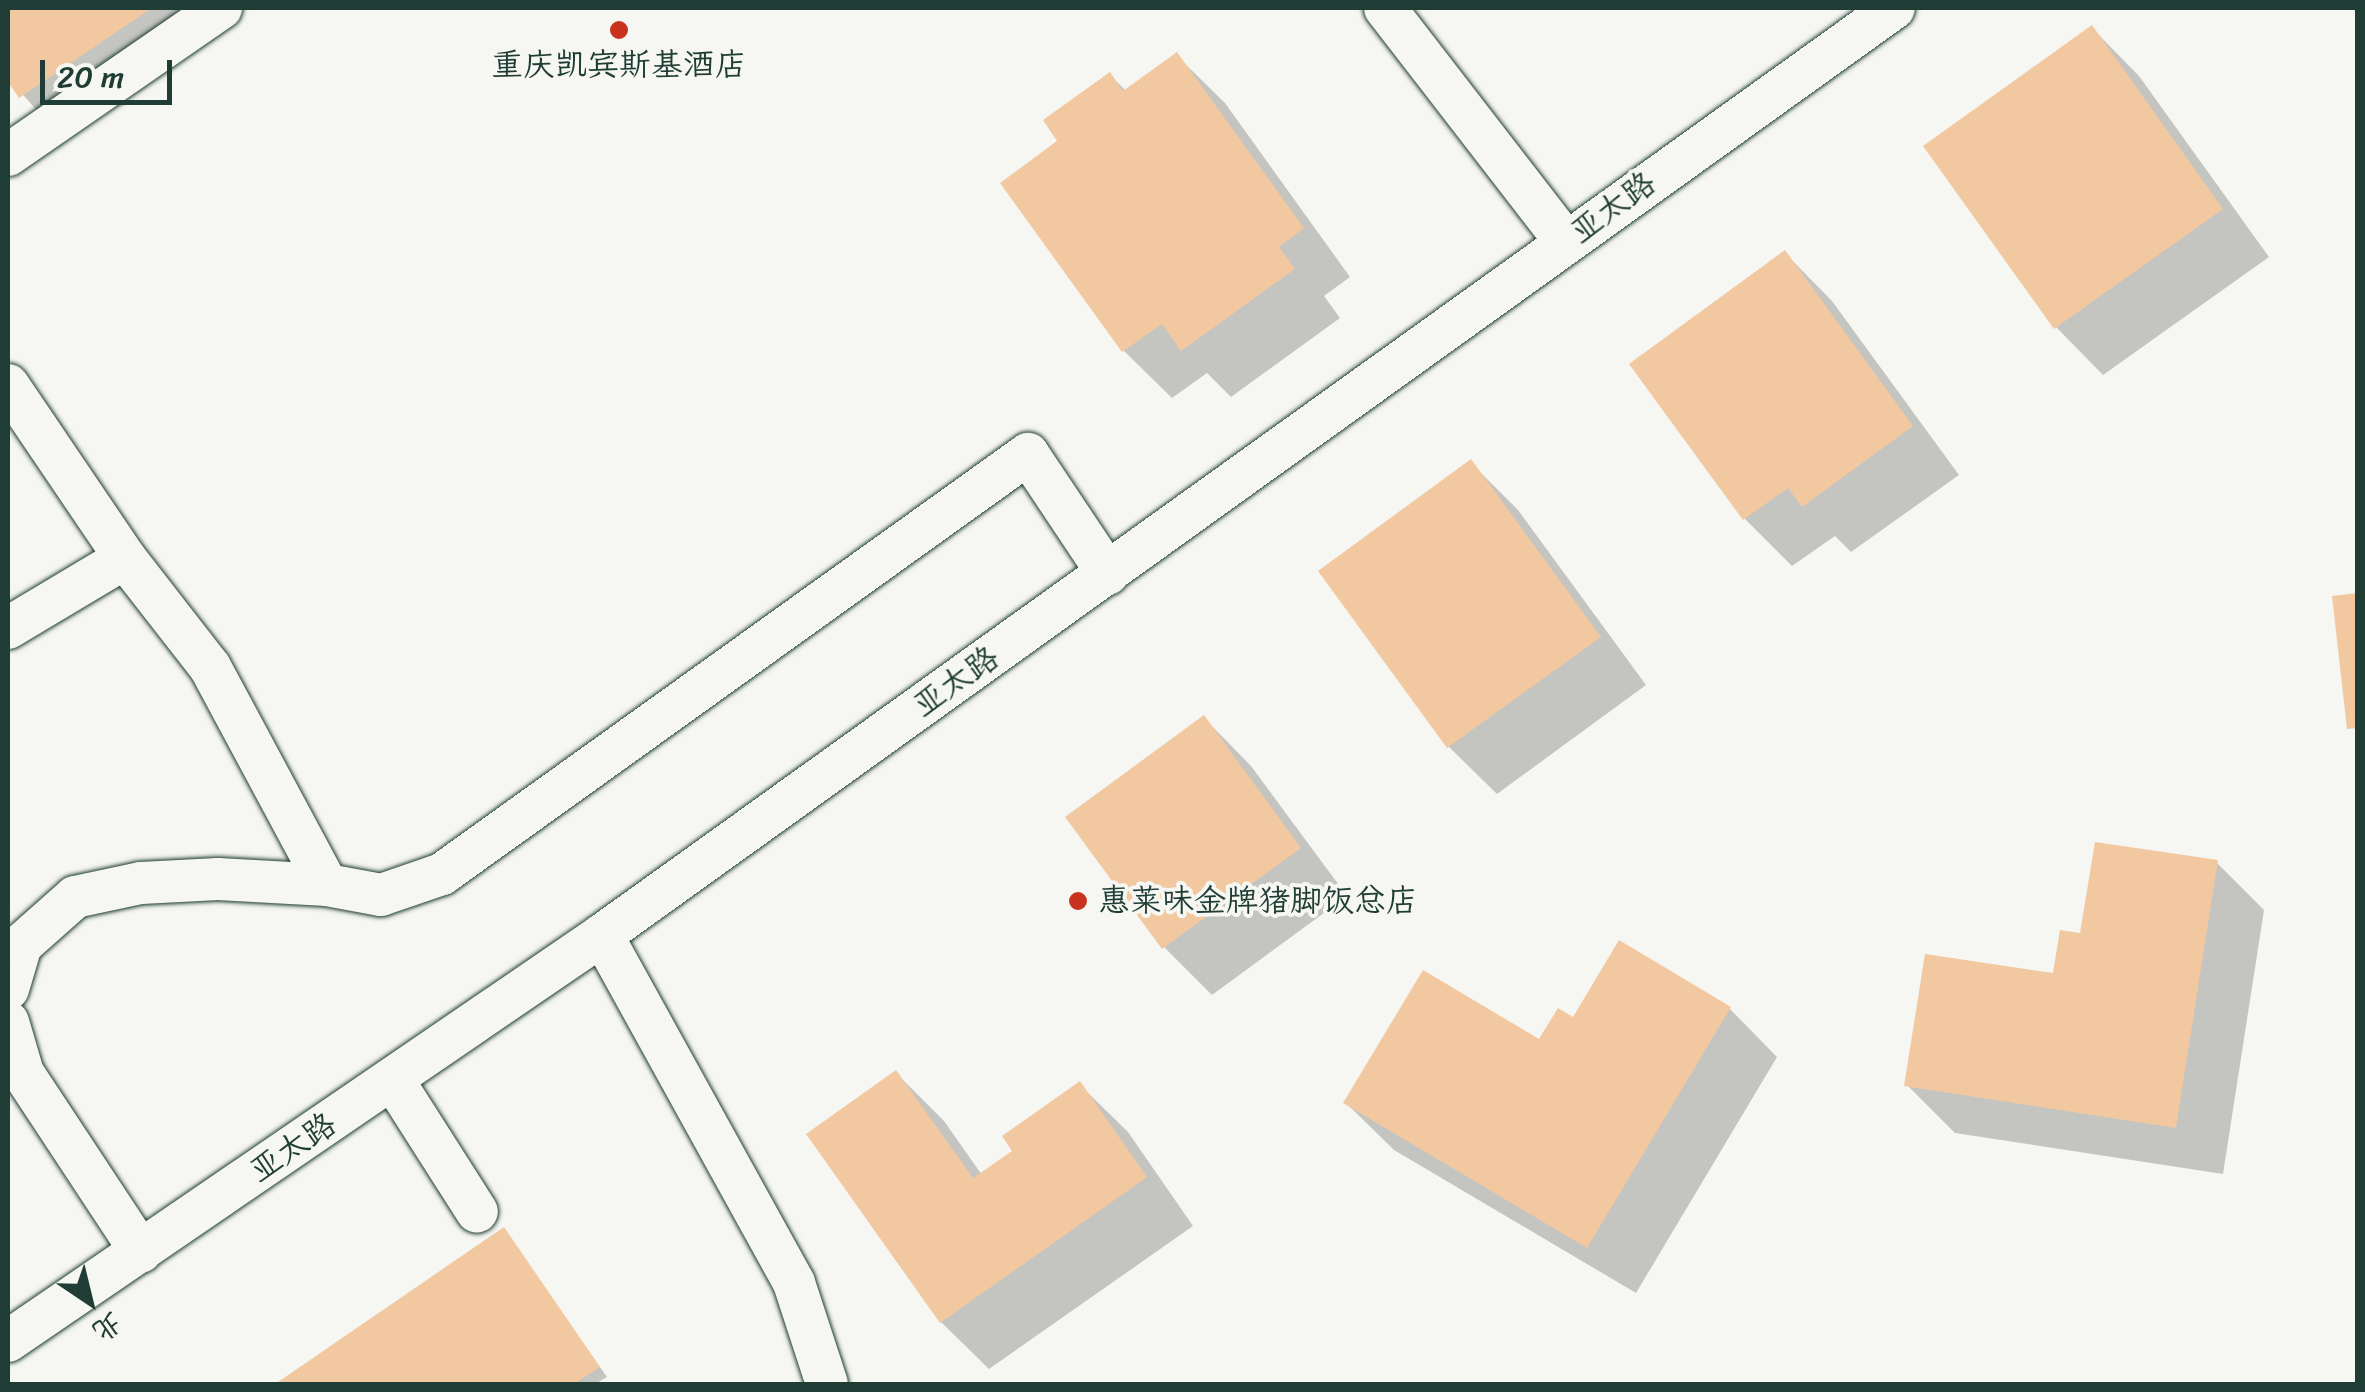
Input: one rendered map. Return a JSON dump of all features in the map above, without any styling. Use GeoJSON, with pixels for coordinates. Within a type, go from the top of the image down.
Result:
{"type":"FeatureCollection","features":[{"type":"Feature","properties":{"kind":"street"},"geometry":{"type":"LineString","coordinates":[[8,155],[221,8]]}},
{"type":"Feature","properties":{"kind":"street"},"geometry":{"type":"LineString","coordinates":[[1386,8],[1566,242]]}},
{"type":"Feature","properties":{"kind":"street","name":"亚太路"},"geometry":{"type":"LineString","coordinates":[[8,1341],[602,935],[1894,8]]}},
{"type":"Feature","properties":{"kind":"street"},"geometry":{"type":"LineString","coordinates":[[8,385],[125,558],[210,667],[326,885]]}},
{"type":"Feature","properties":{"kind":"street"},"geometry":{"type":"LineString","coordinates":[[8,989],[21,945],[75,897],[141,883],[218,879],[326,885],[380,895],[442,874],[1028,454],[1108,574]]}},
{"type":"Feature","properties":{"kind":"street"},"geometry":{"type":"LineString","coordinates":[[8,628],[125,558]]}},
{"type":"Feature","properties":{"kind":"street"},"geometry":{"type":"LineString","coordinates":[[602,935],[794,1283],[827,1384]]}},
{"type":"Feature","properties":{"kind":"street"},"geometry":{"type":"LineString","coordinates":[[8,1022],[24,1072],[141,1252]]}},
{"type":"Feature","properties":{"kind":"street"},"geometry":{"type":"LineString","coordinates":[[392,1080],[477,1212]]}},
{"type":"Feature","properties":{"kind":"building"},"geometry":{"type":"Polygon","coordinates":[[[8,8],[152,8],[19,98],[8,82],[8,8]]]}},
{"type":"Feature","properties":{"kind":"building"},"geometry":{"type":"Polygon","coordinates":[[[2092,25],[2223,209],[2054,329],[1923,146],[2092,25]]]}},
{"type":"Feature","properties":{"kind":"building"},"geometry":{"type":"Polygon","coordinates":[[[1177,52],[1304,228],[1279,247],[1295,269],[1181,351],[1162,324],[1122,352],[1000,183],[1057,141],[1043,120],[1110,72],[1123,91],[1177,52]]]}},
{"type":"Feature","properties":{"kind":"building"},"geometry":{"type":"Polygon","coordinates":[[[1785,250],[1913,426],[1802,507],[1788,488],[1743,520],[1629,364],[1785,250]]]}},
{"type":"Feature","properties":{"kind":"building"},"geometry":{"type":"Polygon","coordinates":[[[1471,459],[1601,637],[1447,748],[1318,571],[1471,459]]]}},
{"type":"Feature","properties":{"kind":"building"},"geometry":{"type":"Polygon","coordinates":[[[2358,593],[2358,728],[2347,729],[2332,596],[2358,593]]]}},
{"type":"Feature","properties":{"kind":"building"},"geometry":{"type":"Polygon","coordinates":[[[1204,715],[1301,848],[1162,949],[1065,817],[1204,715]]]}},
{"type":"Feature","properties":{"kind":"building"},"geometry":{"type":"Polygon","coordinates":[[[2095,842],[2218,860],[2176,1128],[1904,1086],[1925,954],[2053,973],[2060,930],[2080,933],[2095,842]]]}},
{"type":"Feature","properties":{"kind":"building"},"geometry":{"type":"Polygon","coordinates":[[[1619,940],[1731,1007],[1587,1248],[1343,1103],[1423,970],[1539,1039],[1558,1008],[1573,1017],[1619,940]]]}},
{"type":"Feature","properties":{"kind":"building"},"geometry":{"type":"Polygon","coordinates":[[[896,1070],[973,1178],[1012,1151],[1002,1136],[1080,1081],[1147,1177],[940,1323],[806,1134],[896,1070]]]}},
{"type":"Feature","properties":{"kind":"building"},"geometry":{"type":"Polygon","coordinates":[[[504,1227],[600,1367],[574,1384],[275,1384],[504,1227]]]}},
{"type":"Feature","properties":{"kind":"place","name":"重庆凯宾斯基酒店"},"geometry":{"type":"Point","coordinates":[619,30]}},
{"type":"Feature","properties":{"kind":"place","name":"惠莱味金牌猪脚饭总店"},"geometry":{"type":"Point","coordinates":[1078,901]}}]}
